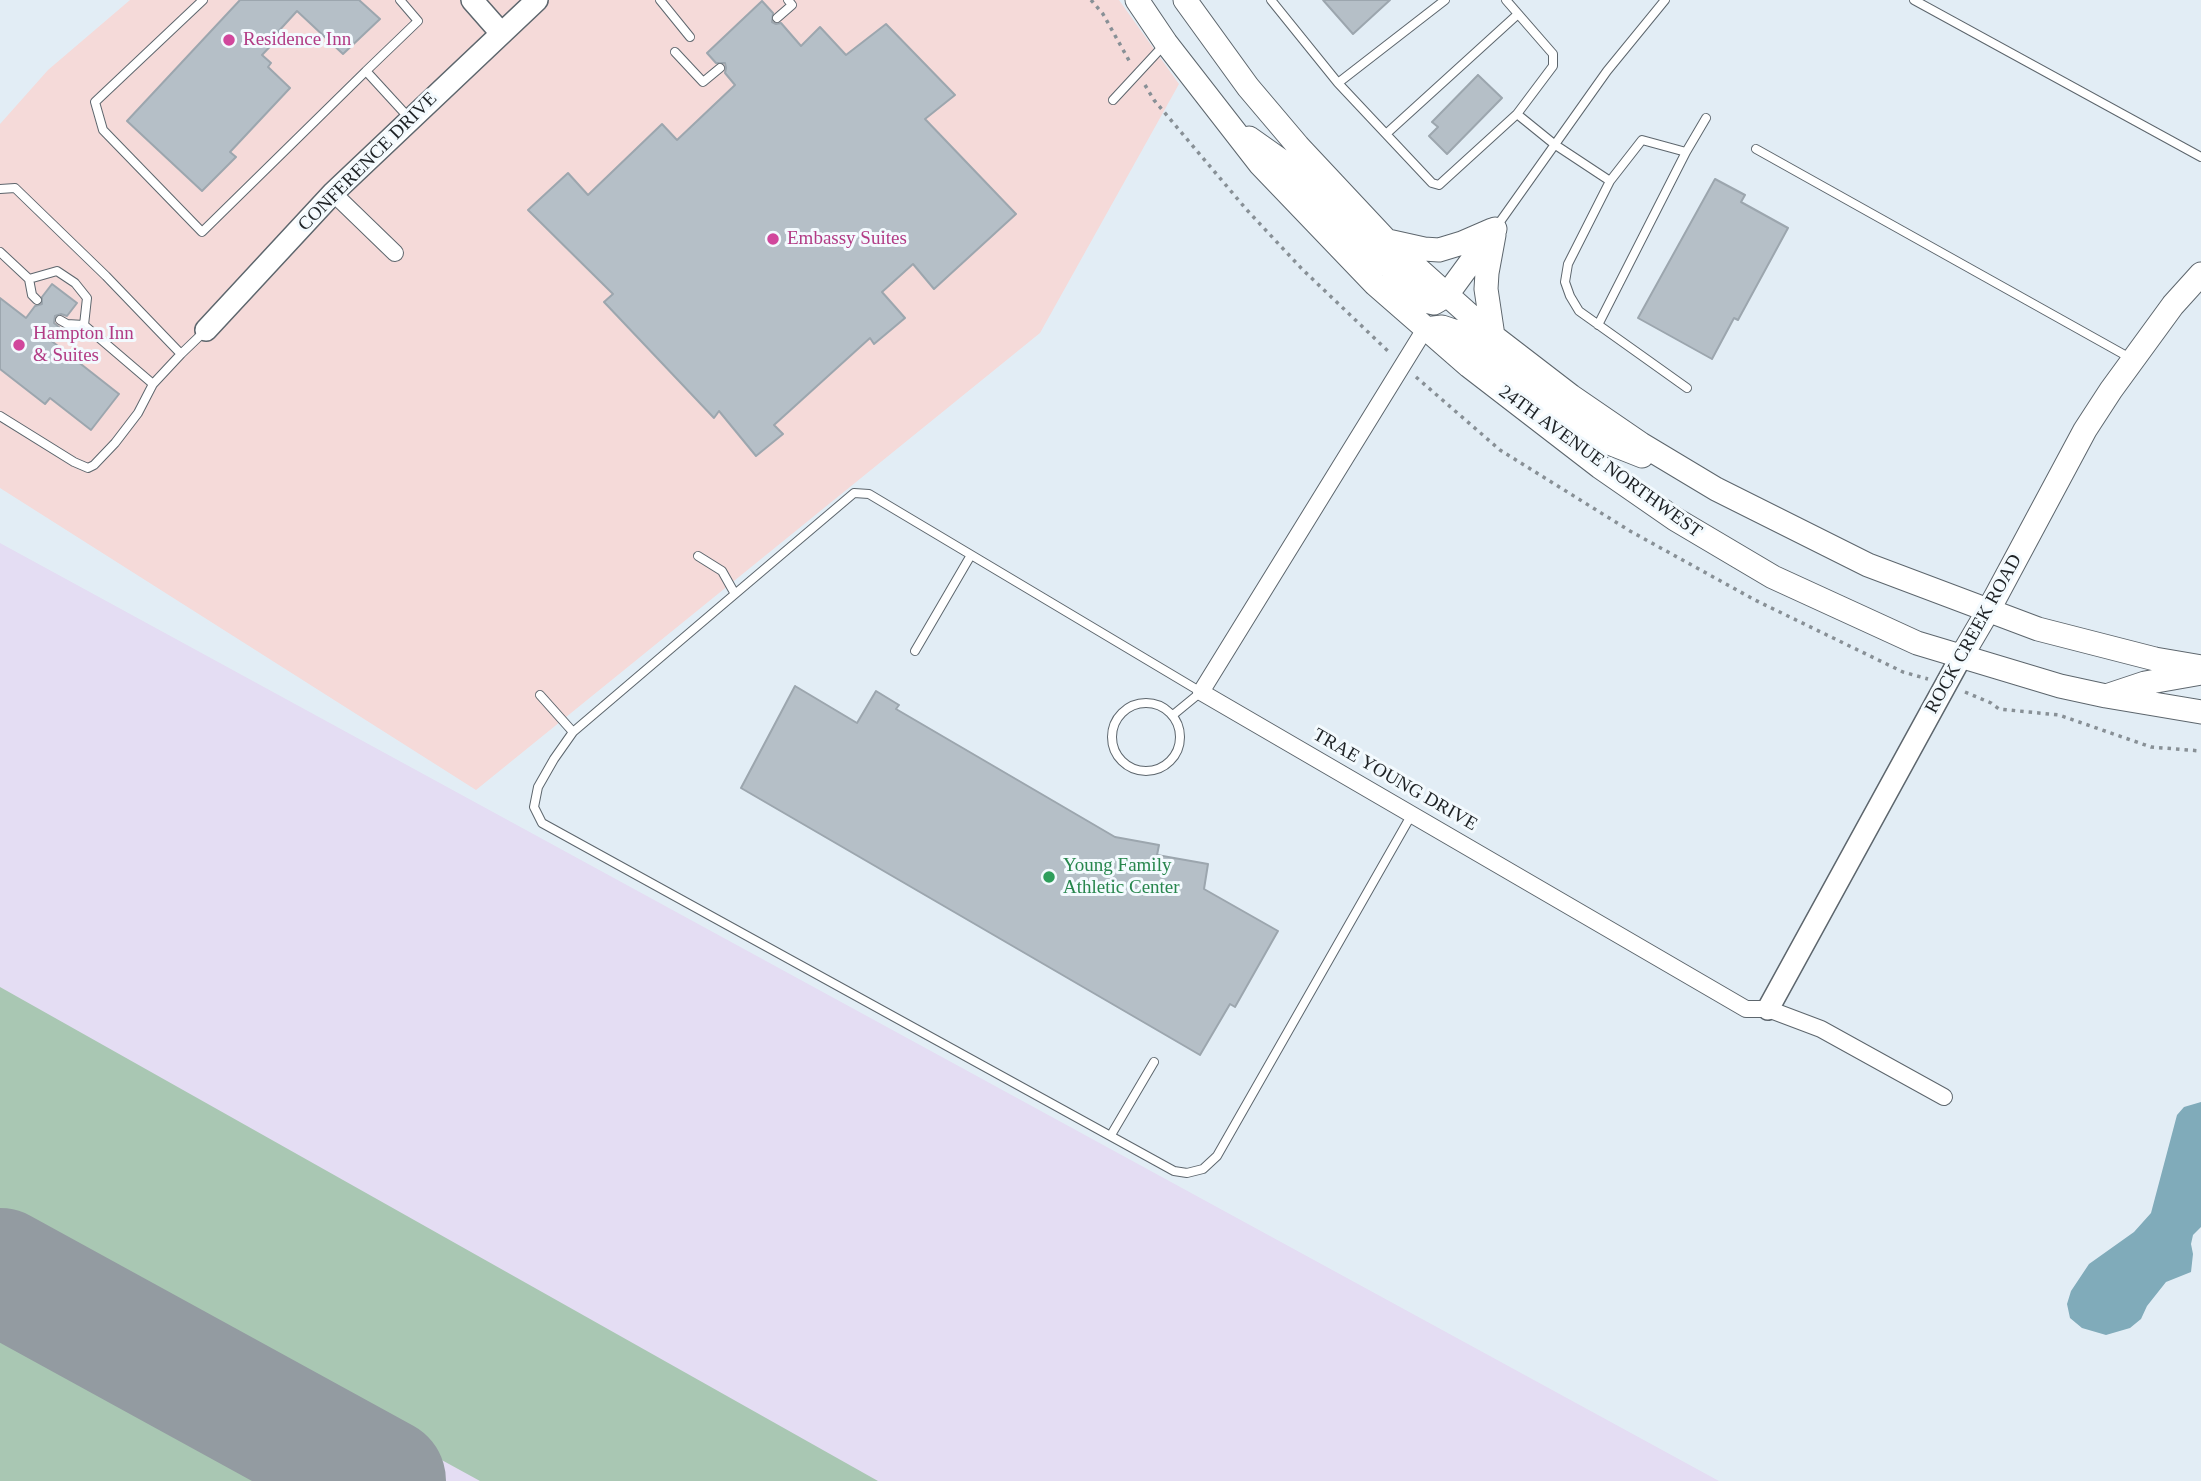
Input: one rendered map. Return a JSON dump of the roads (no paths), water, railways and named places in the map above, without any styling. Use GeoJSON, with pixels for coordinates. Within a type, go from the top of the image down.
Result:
{"type":"FeatureCollection","features":[{"type":"Feature","properties":{"kind":"main road","name":"24TH AVENUE NORTHWEST"},"geometry":{"type":"LineString","coordinates":[[1137,0],[1166,43],[1260,164],[1383,292],[1469,366],[1600,467],[1719,547],[1773,577],[1917,643],[2106,696],[2201,712]]}},
{"type":"Feature","properties":{"kind":"main road","name":"24TH AVENUE NORTHWEST"},"geometry":{"type":"LineString","coordinates":[[1185,0],[1248,87],[1307,156],[1387,241],[1493,336],[1571,396],[1641,444],[1700,479],[1868,565],[2038,628],[2155,659],[2201,667]]}},
{"type":"Feature","properties":{"kind":"main road"},"geometry":{"type":"LineString","coordinates":[[1224,118],[1290,167],[1424,302],[1434,303],[1446,296],[1495,229]]}},
{"type":"Feature","properties":{"kind":"main road"},"geometry":{"type":"LineString","coordinates":[[1387,241],[1439,250],[1495,229]]}},
{"type":"Feature","properties":{"kind":"main road"},"geometry":{"type":"LineString","coordinates":[[1493,336],[1487,273],[1495,229]]}},
{"type":"Feature","properties":{"kind":"main road","name":"ROCK CREEK ROAD"},"geometry":{"type":"LineString","coordinates":[[1961,657],[2085,430],[2133,359],[2201,274]]}},
{"type":"Feature","properties":{"kind":"main road"},"geometry":{"type":"LineString","coordinates":[[1425,329],[1442,327],[1457,332],[1528,389],[1599,439],[1700,479]]}},
{"type":"Feature","properties":{"kind":"main road"},"geometry":{"type":"LineString","coordinates":[[2106,696],[2145,684],[2201,673]]}},
{"type":"Feature","properties":{"kind":"street"},"geometry":{"type":"LineString","coordinates":[[472,0],[501,33]]}},
{"type":"Feature","properties":{"kind":"street","name":"CONFERENCE DRIVE"},"geometry":{"type":"LineString","coordinates":[[206,330],[333,193],[537,0]]}},
{"type":"Feature","properties":{"kind":"street"},"geometry":{"type":"LineString","coordinates":[[333,193],[395,253]]}},
{"type":"Feature","properties":{"kind":"street"},"geometry":{"type":"LineString","coordinates":[[1201,692],[1425,329]]}},
{"type":"Feature","properties":{"kind":"street","name":"ROCK CREEK ROAD"},"geometry":{"type":"LineString","coordinates":[[1768,1009],[1961,657]]}},
{"type":"Feature","properties":{"kind":"street","name":"TRAE YOUNG DRIVE"},"geometry":{"type":"LineString","coordinates":[[1201,692],[1746,1009],[1768,1009],[1821,1029],[1944,1097]]}},
{"type":"Feature","properties":{"kind":"lane"},"geometry":{"type":"LineString","coordinates":[[203,0],[95,102],[103,130],[202,232],[418,21],[400,0]]}},
{"type":"Feature","properties":{"kind":"lane"},"geometry":{"type":"LineString","coordinates":[[660,0],[690,37]]}},
{"type":"Feature","properties":{"kind":"lane"},"geometry":{"type":"LineString","coordinates":[[777,18],[792,5],[788,0]]}},
{"type":"Feature","properties":{"kind":"lane"},"geometry":{"type":"LineString","coordinates":[[1271,0],[1338,83],[1432,183],[1439,185],[1517,114],[1553,66],[1553,54],[1506,0]]}},
{"type":"Feature","properties":{"kind":"lane"},"geometry":{"type":"LineString","coordinates":[[1495,229],[1620,55],[1665,0]]}},
{"type":"Feature","properties":{"kind":"lane"},"geometry":{"type":"LineString","coordinates":[[1914,0],[2201,157]]}},
{"type":"Feature","properties":{"kind":"lane"},"geometry":{"type":"LineString","coordinates":[[1338,83],[1442,1]]}},
{"type":"Feature","properties":{"kind":"lane"},"geometry":{"type":"LineString","coordinates":[[1386,134],[1518,14]]}},
{"type":"Feature","properties":{"kind":"lane"},"geometry":{"type":"LineString","coordinates":[[1113,100],[1166,43]]}},
{"type":"Feature","properties":{"kind":"lane"},"geometry":{"type":"LineString","coordinates":[[675,52],[704,82],[720,68]]}},
{"type":"Feature","properties":{"kind":"lane"},"geometry":{"type":"LineString","coordinates":[[366,71],[410,119]]}},
{"type":"Feature","properties":{"kind":"lane"},"geometry":{"type":"LineString","coordinates":[[1517,114],[1554,144],[1610,181]]}},
{"type":"Feature","properties":{"kind":"lane"},"geometry":{"type":"LineString","coordinates":[[1598,325],[1706,118]]}},
{"type":"Feature","properties":{"kind":"lane"},"geometry":{"type":"LineString","coordinates":[[1686,152],[1642,140],[1610,181],[1568,264],[1565,282],[1579,312],[1687,388]]}},
{"type":"Feature","properties":{"kind":"lane"},"geometry":{"type":"LineString","coordinates":[[1756,149],[2133,359]]}},
{"type":"Feature","properties":{"kind":"lane"},"geometry":{"type":"LineString","coordinates":[[0,189],[15,188],[106,276],[181,354]]}},
{"type":"Feature","properties":{"kind":"lane"},"geometry":{"type":"LineString","coordinates":[[0,252],[29,279],[32,295],[37,300]]}},
{"type":"Feature","properties":{"kind":"lane"},"geometry":{"type":"LineString","coordinates":[[29,279],[57,271],[75,283],[87,298],[84,325]]}},
{"type":"Feature","properties":{"kind":"lane"},"geometry":{"type":"LineString","coordinates":[[60,320],[67,324],[84,325],[152,384]]}},
{"type":"Feature","properties":{"kind":"lane"},"geometry":{"type":"LineString","coordinates":[[0,416],[88,468],[116,443],[138,413],[152,384],[206,330]]}},
{"type":"Feature","properties":{"kind":"lane"},"geometry":{"type":"LineString","coordinates":[[1173,715],[1201,692],[869,494],[854,493],[573,732],[538,787],[534,807],[542,823],[1174,1171],[1187,1173],[1203,1169],[1217,1156],[1412,814]]}},
{"type":"Feature","properties":{"kind":"lane"},"geometry":{"type":"LineString","coordinates":[[915,651],[971,555]]}},
{"type":"Feature","properties":{"kind":"lane"},"geometry":{"type":"LineString","coordinates":[[698,556],[722,571],[735,594]]}},
{"type":"Feature","properties":{"kind":"lane"},"geometry":{"type":"LineString","coordinates":[[540,695],[573,732]]}},
{"type":"Feature","properties":{"kind":"lane"},"geometry":{"type":"LineString","coordinates":[[1150,703],[1161,706],[1173,715],[1180,733],[1179,744],[1168,763],[1159,769],[1148,771],[1137,770],[1119,759],[1111,738],[1113,726],[1127,708],[1150,703]]}},
{"type":"Feature","properties":{"kind":"lane"},"geometry":{"type":"LineString","coordinates":[[1111,1135],[1154,1062]]}},
{"type":"Feature","properties":{"kind":"water"},"geometry":{"type":"Polygon","coordinates":[[[2201,1102],[2201,1227],[2193,1235],[2191,1244],[2191,1272],[2166,1282],[2147,1306],[2141,1319],[2130,1328],[2106,1335],[2082,1328],[2070,1318],[2067,1304],[2071,1291],[2089,1264],[2134,1232],[2151,1213],[2177,1115],[2184,1107],[2201,1102]]]}},
{"type":"Feature","properties":{"kind":"place","name":"Residence Inn"},"geometry":{"type":"Point","coordinates":[229,40]}},
{"type":"Feature","properties":{"kind":"place","name":"Embassy Suites"},"geometry":{"type":"Point","coordinates":[773,239]}},
{"type":"Feature","properties":{"kind":"place","name":"Hampton Inn & Suites"},"geometry":{"type":"Point","coordinates":[19,345]}},
{"type":"Feature","properties":{"kind":"place","name":"Young Family Athletic Center"},"geometry":{"type":"Point","coordinates":[1049,877]}}]}
